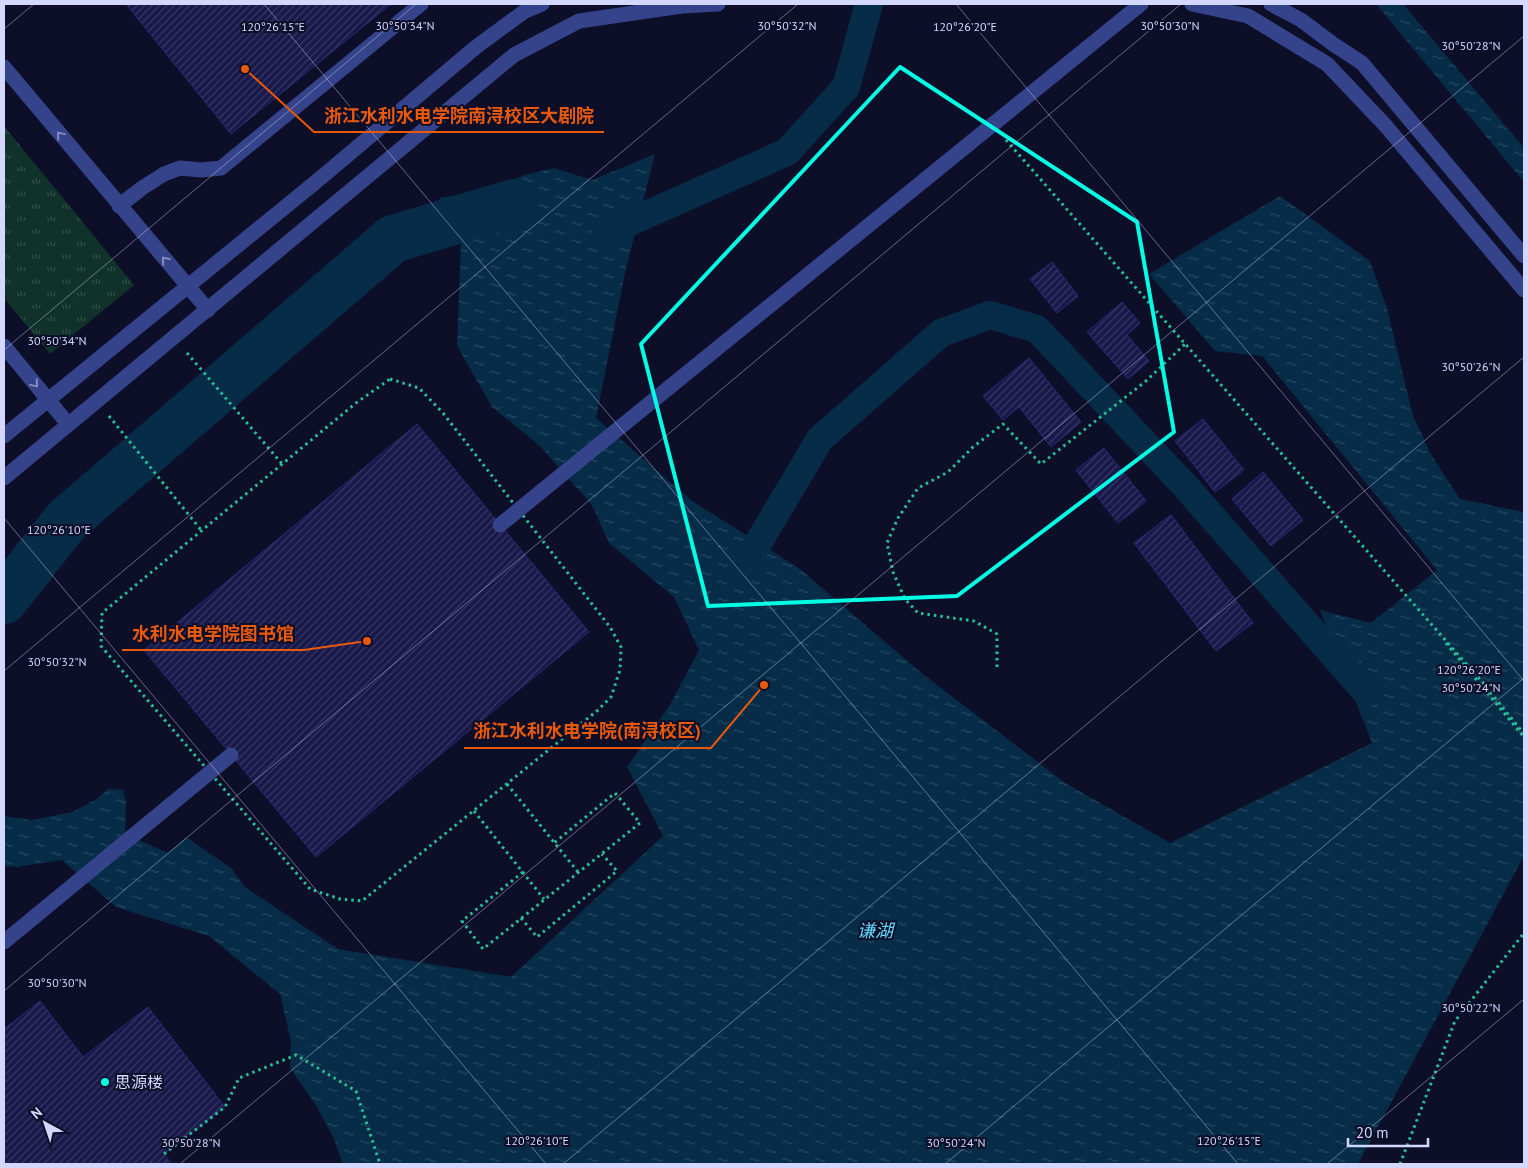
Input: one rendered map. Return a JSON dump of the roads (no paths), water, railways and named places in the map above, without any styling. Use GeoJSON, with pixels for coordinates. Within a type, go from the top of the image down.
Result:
{"type":"FeatureCollection","features":[{"type":"Feature","properties":{"kind":"street"},"geometry":{"type":"LineString","coordinates":[[119,206],[164,174],[180,168],[201,170],[221,168],[421,4]]}},
{"type":"Feature","properties":{"kind":"street"},"geometry":{"type":"LineString","coordinates":[[4,436],[316,181],[476,47],[525,11],[542,4]]}},
{"type":"Feature","properties":{"kind":"street"},"geometry":{"type":"LineString","coordinates":[[4,478],[514,55],[580,21],[682,6],[718,4]]}},
{"type":"Feature","properties":{"kind":"street"},"geometry":{"type":"LineString","coordinates":[[500,525],[1141,4]]}},
{"type":"Feature","properties":{"kind":"street"},"geometry":{"type":"LineString","coordinates":[[1192,4],[1248,16],[1328,64],[1385,125],[1524,290]]}},
{"type":"Feature","properties":{"kind":"street"},"geometry":{"type":"LineString","coordinates":[[1271,4],[1302,20],[1362,63],[1524,256]]}},
{"type":"Feature","properties":{"kind":"street"},"geometry":{"type":"LineString","coordinates":[[4,67],[208,310]]}},
{"type":"Feature","properties":{"kind":"street"},"geometry":{"type":"LineString","coordinates":[[4,346],[68,424]]}},
{"type":"Feature","properties":{"kind":"street"},"geometry":{"type":"LineString","coordinates":[[4,942],[232,755]]}},
{"type":"Feature","properties":{"kind":"water"},"geometry":{"type":"Polygon","coordinates":[[[1376,4],[1403,4],[1524,148],[1524,182],[1376,4]]]}},
{"type":"Feature","properties":{"kind":"water","name":"谦湖"},"geometry":{"type":"Polygon","coordinates":[[[655,154],[625,273],[596,418],[692,501],[800,569],[919,671],[1065,783],[1170,843],[1372,743],[1320,610],[1371,623],[1437,570],[1262,356],[1215,351],[1149,274],[1280,196],[1370,261],[1387,308],[1413,416],[1432,456],[1460,499],[1524,512],[1524,856],[1358,1164],[343,1164],[334,1139],[317,1107],[290,1068],[291,1041],[280,994],[209,936],[116,907],[62,860],[17,867],[4,866],[4,816],[31,820],[73,812],[97,799],[108,789],[123,790],[126,802],[125,834],[168,853],[186,837],[231,868],[245,887],[338,949],[511,977],[663,836],[627,767],[671,703],[699,650],[674,597],[609,543],[592,505],[540,446],[492,407],[457,346],[461,243],[439,198],[480,191],[528,174],[554,168],[592,180],[655,154]]]}},
{"type":"Feature","properties":{"kind":"waterway"},"geometry":{"type":"LineString","coordinates":[[606,234],[787,152],[846,87],[869,4]]}},
{"type":"Feature","properties":{"kind":"waterway"},"geometry":{"type":"LineString","coordinates":[[4,600],[66,521],[393,239],[514,203]]}},
{"type":"Feature","properties":{"kind":"waterway"},"geometry":{"type":"LineString","coordinates":[[739,575],[820,439],[941,333],[990,315],[1037,329],[1186,487],[1366,692]]}},
{"type":"Feature","properties":{"kind":"place","name":"浙江水利水电学院南浔校区大剧院"},"geometry":{"type":"Point","coordinates":[245,69]}},
{"type":"Feature","properties":{"kind":"place","name":"水利水电学院图书馆"},"geometry":{"type":"Point","coordinates":[367,641]}},
{"type":"Feature","properties":{"kind":"place","name":"浙江水利水电学院(南浔校区)"},"geometry":{"type":"Point","coordinates":[764,685]}},
{"type":"Feature","properties":{"kind":"place","name":"思源楼"},"geometry":{"type":"Point","coordinates":[105,1082]}}]}
